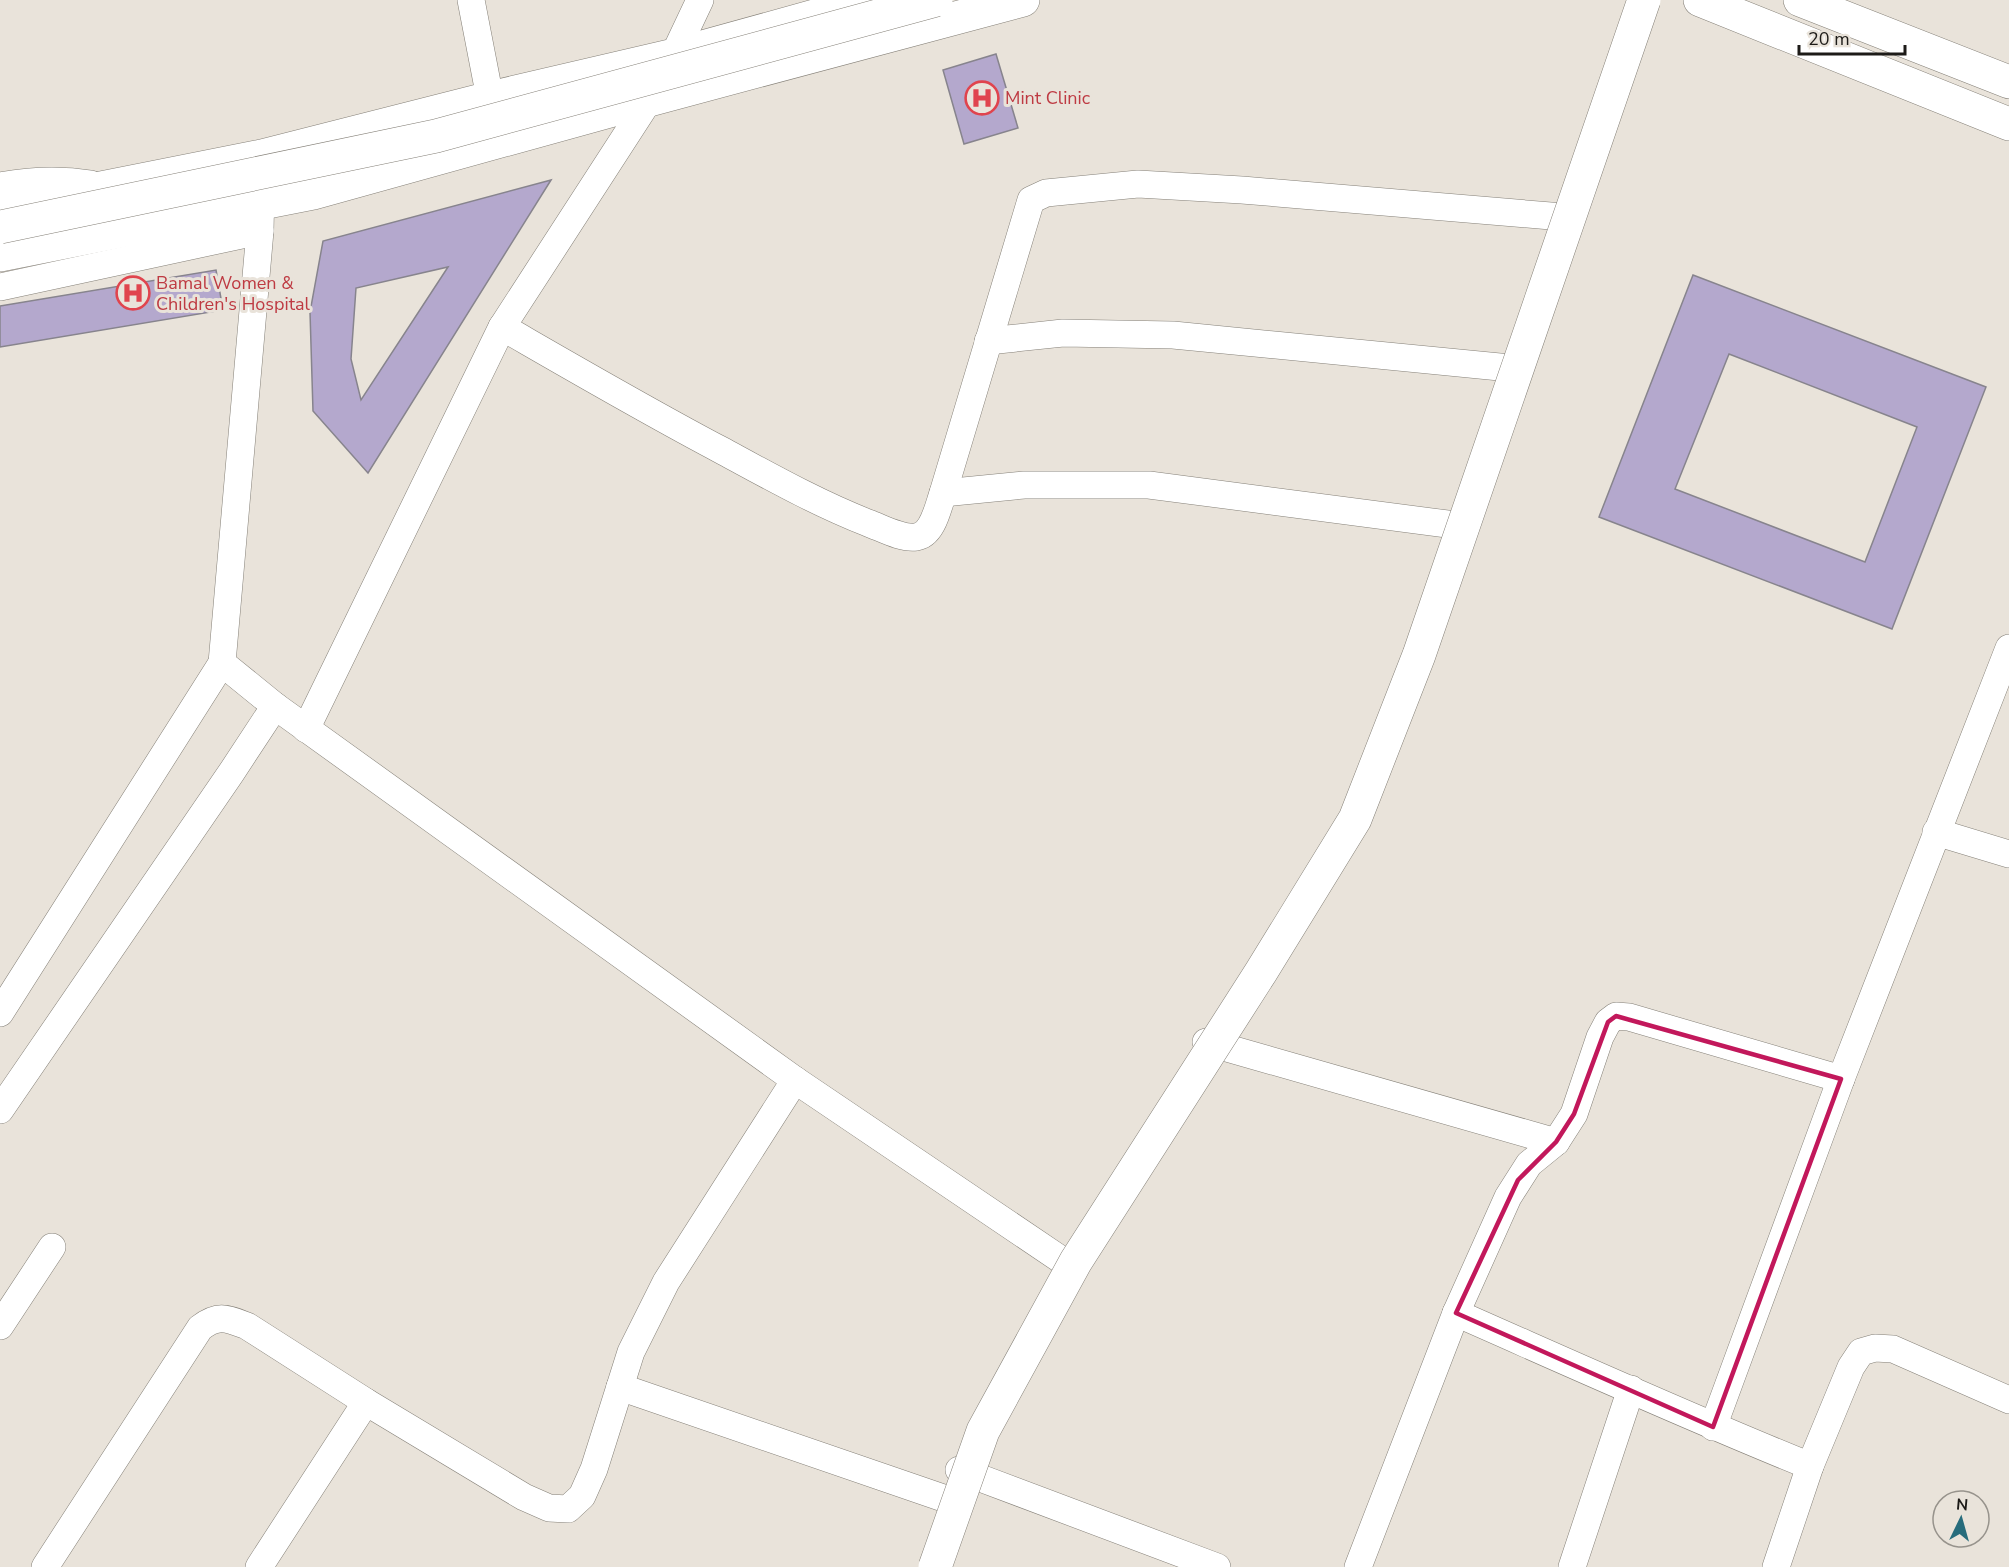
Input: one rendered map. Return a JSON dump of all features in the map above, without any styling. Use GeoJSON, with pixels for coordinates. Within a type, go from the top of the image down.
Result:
{"type":"FeatureCollection","features":[{"type":"Feature","properties":{"kind":"main road"},"geometry":{"type":"LineString","coordinates":[[0,208],[262,156],[490,98],[674,55],[872,0]]}},
{"type":"Feature","properties":{"kind":"main road"},"geometry":{"type":"LineString","coordinates":[[0,227],[435,136],[936,0]]}},
{"type":"Feature","properties":{"kind":"main road"},"geometry":{"type":"LineString","coordinates":[[0,255],[260,217],[324,190],[1023,0]]}},
{"type":"Feature","properties":{"kind":"main road"},"geometry":{"type":"LineString","coordinates":[[935,1567],[983,1431],[1076,1261],[1261,972],[1355,819],[1419,655],[1644,0]]}},
{"type":"Feature","properties":{"kind":"main road"},"geometry":{"type":"LineString","coordinates":[[1700,0],[2009,124]]}},
{"type":"Feature","properties":{"kind":"main road"},"geometry":{"type":"LineString","coordinates":[[1800,0],[2009,82]]}},
{"type":"Feature","properties":{"kind":"street"},"geometry":{"type":"LineString","coordinates":[[471,0],[490,98]]}},
{"type":"Feature","properties":{"kind":"street"},"geometry":{"type":"LineString","coordinates":[[306,729],[502,327],[649,100],[674,55],[700,0]]}},
{"type":"Feature","properties":{"kind":"street"},"geometry":{"type":"LineString","coordinates":[[0,1013],[222,663],[260,217],[262,156]]}},
{"type":"Feature","properties":{"kind":"street"},"geometry":{"type":"LineString","coordinates":[[0,186],[70,180],[106,187]]}},
{"type":"Feature","properties":{"kind":"street"},"geometry":{"type":"LineString","coordinates":[[502,327],[636,404],[780,482],[835,510],[896,534],[914,538],[924,535],[930,526],[943,493],[1031,200],[1046,193],[1137,184],[1254,191],[1563,217]]}},
{"type":"Feature","properties":{"kind":"street"},"geometry":{"type":"LineString","coordinates":[[0,286],[260,217]]}},
{"type":"Feature","properties":{"kind":"street"},"geometry":{"type":"LineString","coordinates":[[988,342],[1063,333],[1173,335],[1510,368]]}},
{"type":"Feature","properties":{"kind":"street"},"geometry":{"type":"LineString","coordinates":[[943,493],[1024,485],[1149,484],[1455,525]]}},
{"type":"Feature","properties":{"kind":"street"},"geometry":{"type":"LineString","coordinates":[[1713,1427],[1841,1079],[2009,648]]}},
{"type":"Feature","properties":{"kind":"street"},"geometry":{"type":"LineString","coordinates":[[222,663],[306,729],[795,1080],[1063,1261]]}},
{"type":"Feature","properties":{"kind":"street"},"geometry":{"type":"LineString","coordinates":[[0,1110],[225,783],[275,706]]}},
{"type":"Feature","properties":{"kind":"street"},"geometry":{"type":"LineString","coordinates":[[1936,832],[2009,854]]}},
{"type":"Feature","properties":{"kind":"street"},"geometry":{"type":"LineString","coordinates":[[1358,1567],[1456,1313],[1508,1197],[1529,1164],[1556,1142],[1574,1114],[1600,1037],[1608,1022],[1616,1016],[1629,1017],[1841,1079]]}},
{"type":"Feature","properties":{"kind":"street"},"geometry":{"type":"LineString","coordinates":[[1206,1042],[1556,1142]]}},
{"type":"Feature","properties":{"kind":"street"},"geometry":{"type":"LineString","coordinates":[[45,1567],[200,1328],[212,1319],[227,1318],[247,1326],[366,1402],[524,1497],[549,1508],[568,1509],[582,1496],[594,1470],[631,1352],[666,1282],[795,1080]]}},
{"type":"Feature","properties":{"kind":"street"},"geometry":{"type":"LineString","coordinates":[[0,1326],[52,1246]]}},
{"type":"Feature","properties":{"kind":"street"},"geometry":{"type":"LineString","coordinates":[[1456,1313],[1632,1389],[1713,1427],[1810,1466]]}},
{"type":"Feature","properties":{"kind":"street"},"geometry":{"type":"LineString","coordinates":[[1776,1567],[1810,1466],[1851,1367],[1861,1352],[1875,1348],[1893,1349],[2009,1400]]}},
{"type":"Feature","properties":{"kind":"street"},"geometry":{"type":"LineString","coordinates":[[620,1387],[949,1500]]}},
{"type":"Feature","properties":{"kind":"street"},"geometry":{"type":"LineString","coordinates":[[1572,1567],[1632,1389]]}},
{"type":"Feature","properties":{"kind":"street"},"geometry":{"type":"LineString","coordinates":[[259,1567],[366,1402]]}},
{"type":"Feature","properties":{"kind":"street"},"geometry":{"type":"LineString","coordinates":[[959,1470],[1217,1567]]}},
{"type":"Feature","properties":{"kind":"highlighted area"},"geometry":{"type":"Polygon","coordinates":[[[1616,1016],[1841,1079],[1713,1427],[1456,1313],[1518,1180],[1556,1142],[1574,1114],[1608,1022],[1616,1016]]]}},
{"type":"Feature","properties":{"kind":"building"},"geometry":{"type":"Polygon","coordinates":[[[996,54],[1018,128],[964,144],[943,70],[996,54]]]}},
{"type":"Feature","properties":{"kind":"building"},"geometry":{"type":"Polygon","coordinates":[[[551,180],[368,473],[313,411],[310,312],[323,241],[551,180]],[[448,267],[356,288],[351,359],[361,400],[448,267]]]}},
{"type":"Feature","properties":{"kind":"building"},"geometry":{"type":"Polygon","coordinates":[[[216,270],[223,310],[0,347],[0,306],[216,270]]]}},
{"type":"Feature","properties":{"kind":"building"},"geometry":{"type":"Polygon","coordinates":[[[1693,275],[1986,387],[1892,629],[1599,517],[1693,275]],[[1729,354],[1675,489],[1865,562],[1917,427],[1729,354]]]}},
{"type":"Feature","properties":{"kind":"place","name":"Mint Clinic"},"geometry":{"type":"Point","coordinates":[982,98]}},
{"type":"Feature","properties":{"kind":"place","name":"Bamal Women & Children's Hospital"},"geometry":{"type":"Point","coordinates":[133,293]}}]}
